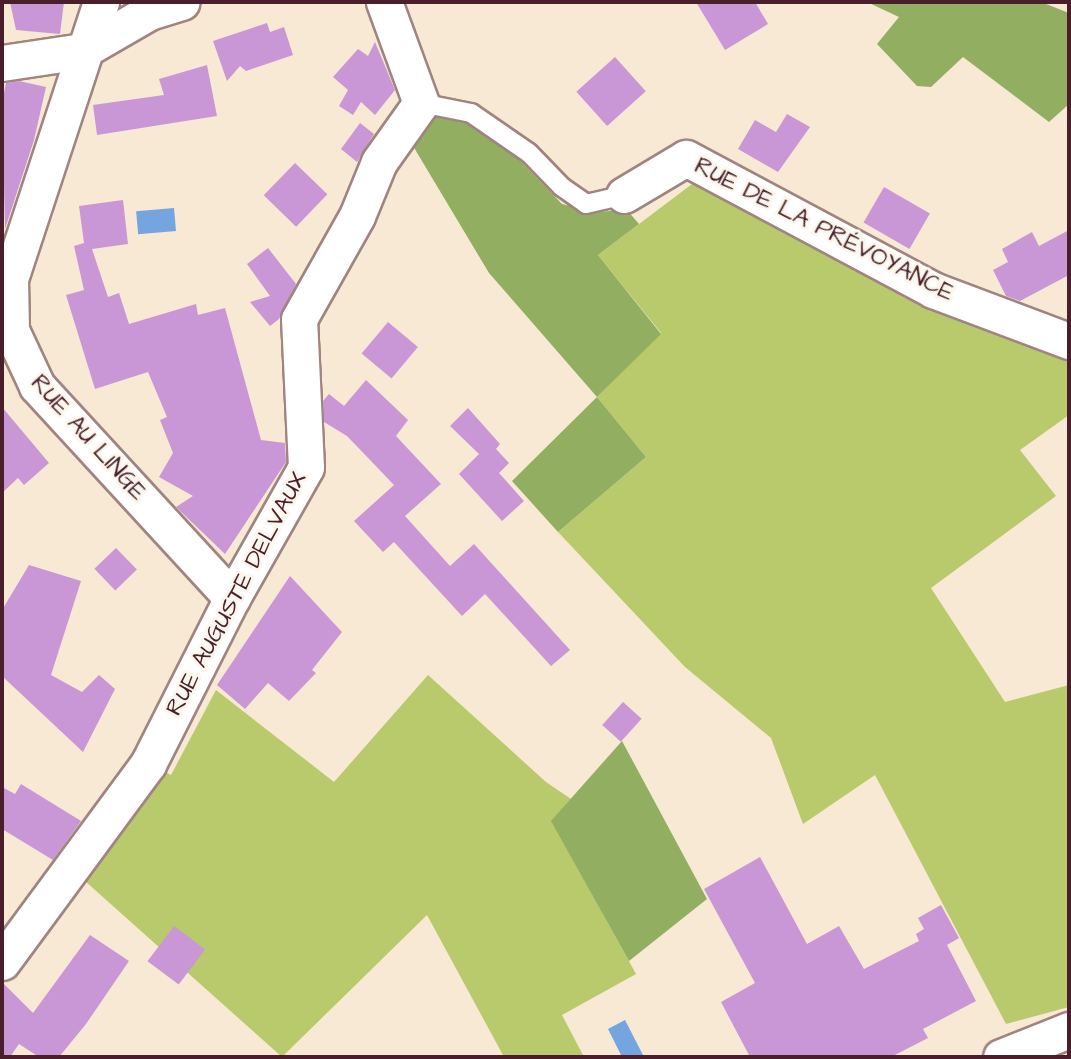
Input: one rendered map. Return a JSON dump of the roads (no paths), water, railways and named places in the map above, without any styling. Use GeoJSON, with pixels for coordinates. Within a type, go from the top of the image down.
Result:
{"type":"FeatureCollection","features":[{"type":"Feature","properties":{"kind":"street","name":"RUE AU LINGE"},"geometry":{"type":"LineString","coordinates":[[101,2],[82,51],[10,278],[11,330],[37,386],[232,598]]}},
{"type":"Feature","properties":{"kind":"street"},"geometry":{"type":"LineString","coordinates":[[2,63],[28,63],[82,51],[149,12],[183,2]]}},
{"type":"Feature","properties":{"kind":"street"},"geometry":{"type":"LineString","coordinates":[[384,2],[421,103]]}},
{"type":"Feature","properties":{"kind":"street","name":"RUE AUGUSTE DELVAUX"},"geometry":{"type":"LineString","coordinates":[[2,962],[148,764],[232,598],[306,467],[299,319],[357,216],[379,162],[421,103]]}},
{"type":"Feature","properties":{"kind":"street","name":"RUE DE LA PRÉVOYANCE"},"geometry":{"type":"LineString","coordinates":[[624,195],[686,158],[933,290],[1069,341]]}},
{"type":"Feature","properties":{"kind":"street"},"geometry":{"type":"LineString","coordinates":[[1001,1057],[1069,1030]]}},
{"type":"Feature","properties":{"kind":"lane"},"geometry":{"type":"LineString","coordinates":[[421,103],[471,113],[529,153],[562,187],[586,204],[624,195]]}},
{"type":"Feature","properties":{"kind":"water"},"geometry":{"type":"Polygon","coordinates":[[[174,208],[176,231],[138,234],[136,211],[174,208]]]}},
{"type":"Feature","properties":{"kind":"water"},"geometry":{"type":"Polygon","coordinates":[[[625,1020],[644,1057],[622,1057],[608,1029],[625,1020]]]}}]}
